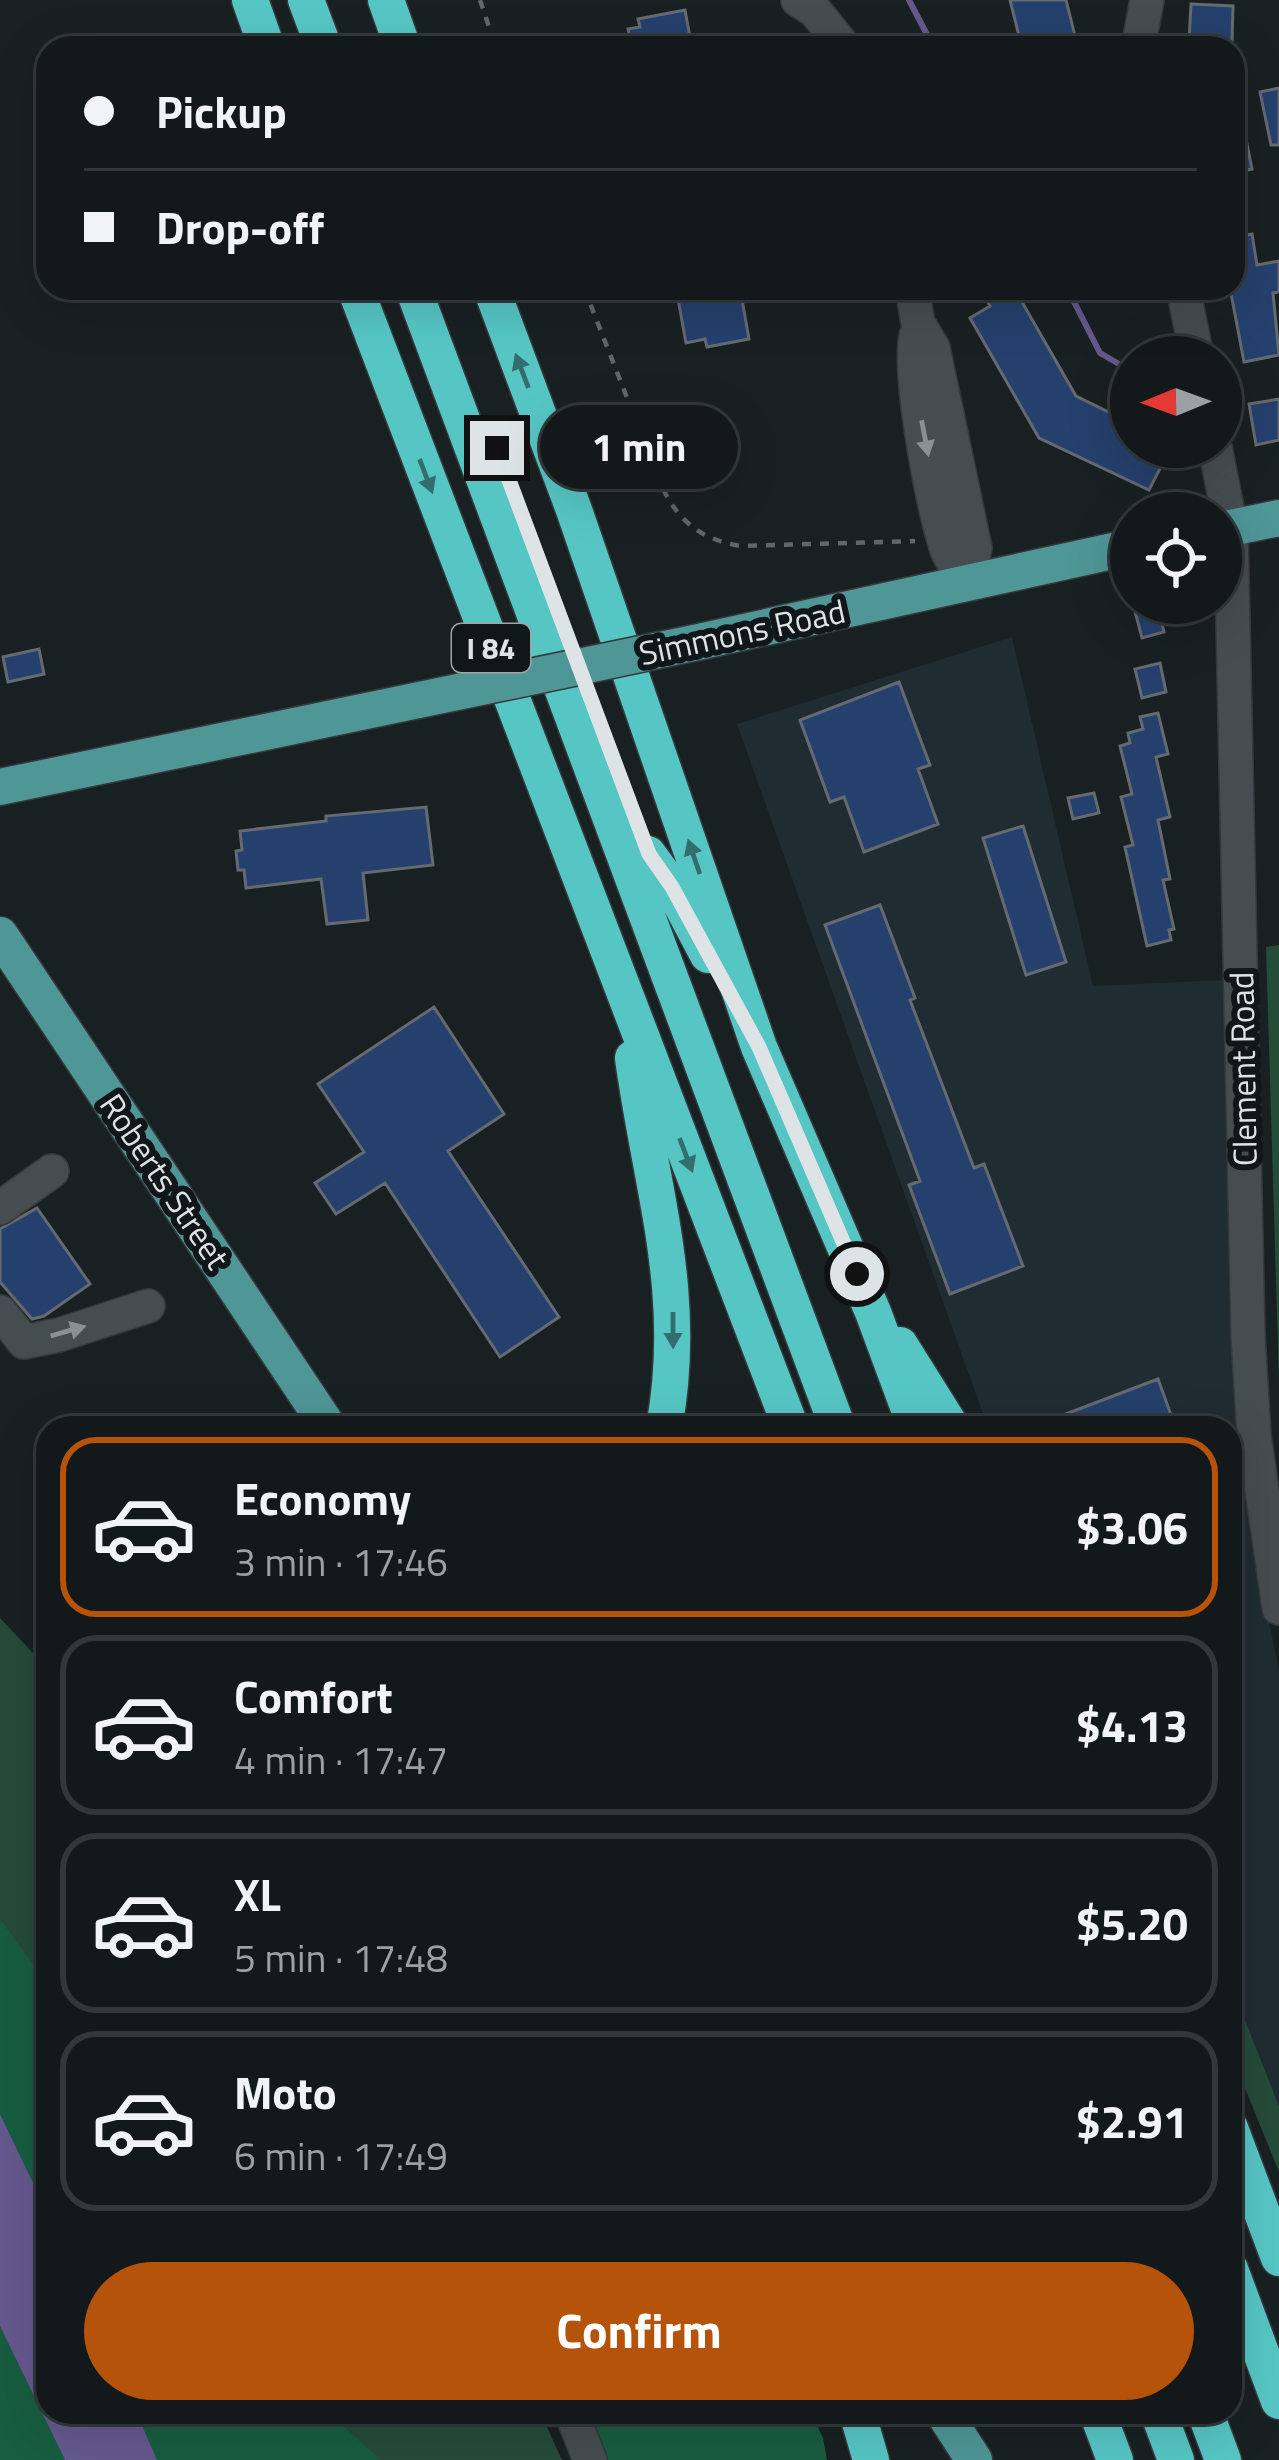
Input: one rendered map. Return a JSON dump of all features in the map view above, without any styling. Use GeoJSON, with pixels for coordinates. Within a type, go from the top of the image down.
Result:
{"type":"FeatureCollection","features":[{"type":"Feature","properties":{"kind":"highway"},"geometry":{"type":"LineString","coordinates":[[250,0],[264,36]]}},
{"type":"Feature","properties":{"kind":"highway"},"geometry":{"type":"LineString","coordinates":[[307,0],[320,36]]}},
{"type":"Feature","properties":{"kind":"highway"},"geometry":{"type":"LineString","coordinates":[[333,0],[346,36]]}},
{"type":"Feature","properties":{"kind":"highway"},"geometry":{"type":"LineString","coordinates":[[386,0],[399,36]]}},
{"type":"Feature","properties":{"kind":"highway","name":"I 84"},"geometry":{"type":"LineString","coordinates":[[360,300],[786,1416]]}},
{"type":"Feature","properties":{"kind":"highway"},"geometry":{"type":"LineString","coordinates":[[416,300],[834,1416]]}},
{"type":"Feature","properties":{"kind":"highway"},"geometry":{"type":"LineString","coordinates":[[441,300],[858,1416]]}},
{"type":"Feature","properties":{"kind":"highway"},"geometry":{"type":"LineString","coordinates":[[495,300],[574,510],[759,1047],[873,1312],[912,1416]]}},
{"type":"Feature","properties":{"kind":"highway"},"geometry":{"type":"LineString","coordinates":[[649,854],[672,887],[759,1047]]}},
{"type":"Feature","properties":{"kind":"highway"},"geometry":{"type":"LineString","coordinates":[[629,1007],[635,1079],[671,1275],[673,1365],[666,1416]]}},
{"type":"Feature","properties":{"kind":"highway"},"geometry":{"type":"LineString","coordinates":[[873,1312],[913,1363],[945,1416]]}},
{"type":"Feature","properties":{"kind":"highway"},"geometry":{"type":"LineString","coordinates":[[1242,2160],[1279,2258]]}},
{"type":"Feature","properties":{"kind":"highway"},"geometry":{"type":"LineString","coordinates":[[1242,2301],[1279,2401]]}},
{"type":"Feature","properties":{"kind":"highway"},"geometry":{"type":"LineString","coordinates":[[860,2424],[871,2460]]}},
{"type":"Feature","properties":{"kind":"highway"},"geometry":{"type":"LineString","coordinates":[[1101,2424],[1114,2460]]}},
{"type":"Feature","properties":{"kind":"highway"},"geometry":{"type":"LineString","coordinates":[[1162,2424],[1176,2460]]}},
{"type":"Feature","properties":{"kind":"highway"},"geometry":{"type":"LineString","coordinates":[[1208,2424],[1222,2460]]}},
{"type":"Feature","properties":{"kind":"highway"},"geometry":{"type":"LineString","coordinates":[[1234,2424],[1247,2460]]}},
{"type":"Feature","properties":{"kind":"main road"},"geometry":{"type":"LineString","coordinates":[[1242,519],[1279,518]]}},
{"type":"Feature","properties":{"kind":"main road","name":"Simmons Road"},"geometry":{"type":"LineString","coordinates":[[0,787],[1110,551]]}},
{"type":"Feature","properties":{"kind":"main road","name":"Roberts Street"},"geometry":{"type":"LineString","coordinates":[[0,935],[321,1416]]}},
{"type":"Feature","properties":{"kind":"main road"},"geometry":{"type":"LineString","coordinates":[[951,2424],[974,2460]]}},
{"type":"Feature","properties":{"kind":"street"},"geometry":{"type":"LineString","coordinates":[[798,0],[815,11],[835,36]]}},
{"type":"Feature","properties":{"kind":"street"},"geometry":{"type":"LineString","coordinates":[[1140,36],[1147,0]]}},
{"type":"Feature","properties":{"kind":"street"},"geometry":{"type":"LineString","coordinates":[[914,300],[918,323],[932,348],[926,370],[975,548],[968,581]]}},
{"type":"Feature","properties":{"kind":"street"},"geometry":{"type":"LineString","coordinates":[[1185,300],[1192,336]]}},
{"type":"Feature","properties":{"kind":"street","name":"Clement Road"},"geometry":{"type":"LineString","coordinates":[[1223,624],[1248,1336],[1254,1436],[1279,1608]]}},
{"type":"Feature","properties":{"kind":"street"},"geometry":{"type":"LineString","coordinates":[[0,1208],[52,1171]]}},
{"type":"Feature","properties":{"kind":"street"},"geometry":{"type":"LineString","coordinates":[[0,1312],[23,1342],[148,1306]]}},
{"type":"Feature","properties":{"kind":"street"},"geometry":{"type":"LineString","coordinates":[[576,2424],[590,2460]]}},
{"type":"Feature","properties":{"kind":"path"},"geometry":{"type":"LineString","coordinates":[[480,0],[492,36]]}},
{"type":"Feature","properties":{"kind":"path"},"geometry":{"type":"LineString","coordinates":[[589,300],[662,487],[695,530],[741,546],[926,542]]}},
{"type":"Feature","properties":{"kind":"shaded area"},"geometry":{"type":"Polygon","coordinates":[[[1012,637],[1093,986],[1226,980],[1229,1307],[1239,1416],[984,1416],[737,724],[1012,637]]]}},
{"type":"Feature","properties":{"kind":"shaded area"},"geometry":{"type":"Polygon","coordinates":[[[1242,1450],[1248,1516],[1279,1671],[1279,2106],[1242,2012],[1242,1450]]]}},
{"type":"Feature","properties":{"kind":"shaded area"},"geometry":{"type":"Polygon","coordinates":[[[0,2114],[36,2189],[36,2400],[0,2326],[0,2114]]]}},
{"type":"Feature","properties":{"kind":"shaded area"},"geometry":{"type":"Polygon","coordinates":[[[48,2424],[141,2424],[157,2460],[65,2460],[48,2424]]]}},
{"type":"Feature","properties":{"kind":"green space"},"geometry":{"type":"Polygon","coordinates":[[[1279,945],[1279,1382],[1266,947],[1279,945]]]}},
{"type":"Feature","properties":{"kind":"green space"},"geometry":{"type":"Polygon","coordinates":[[[0,1618],[36,1656],[36,2424],[546,2424],[562,2460],[0,2460],[0,1618]]]}},
{"type":"Feature","properties":{"kind":"green space"},"geometry":{"type":"Polygon","coordinates":[[[0,1919],[36,1968],[36,2189],[0,2114],[0,1919]]]}},
{"type":"Feature","properties":{"kind":"green space"},"geometry":{"type":"Polygon","coordinates":[[[1242,2012],[1279,2106],[1279,2172],[1242,2081],[1242,2012]]]}},
{"type":"Feature","properties":{"kind":"green space"},"geometry":{"type":"Polygon","coordinates":[[[0,2326],[36,2400],[36,2424],[48,2424],[65,2460],[0,2460],[0,2326]]]}},
{"type":"Feature","properties":{"kind":"green space"},"geometry":{"type":"Polygon","coordinates":[[[141,2424],[343,2424],[381,2460],[157,2460],[141,2424]]]}},
{"type":"Feature","properties":{"kind":"green space"},"geometry":{"type":"Polygon","coordinates":[[[592,2424],[817,2424],[827,2460],[603,2460],[592,2424]]]}},
{"type":"Feature","properties":{"kind":"building"},"geometry":{"type":"Polygon","coordinates":[[[1010,0],[1066,0],[1075,36],[1019,36],[1010,0]]]}},
{"type":"Feature","properties":{"kind":"building"},"geometry":{"type":"Polygon","coordinates":[[[1191,4],[1233,6],[1232,36],[1189,36],[1191,4]]]}},
{"type":"Feature","properties":{"kind":"building"},"geometry":{"type":"Polygon","coordinates":[[[685,10],[690,36],[629,36],[628,29],[640,27],[638,19],[685,10]]]}},
{"type":"Feature","properties":{"kind":"building"},"geometry":{"type":"Polygon","coordinates":[[[1279,88],[1279,145],[1271,145],[1260,92],[1279,88]]]}},
{"type":"Feature","properties":{"kind":"building"},"geometry":{"type":"Polygon","coordinates":[[[1245,134],[1252,169],[1245,170],[1245,134]]]}},
{"type":"Feature","properties":{"kind":"building"},"geometry":{"type":"Polygon","coordinates":[[[1252,234],[1257,265],[1279,261],[1279,292],[1273,293],[1279,355],[1244,362],[1232,300],[1245,300],[1245,235],[1252,234]]]}},
{"type":"Feature","properties":{"kind":"building"},"geometry":{"type":"Polygon","coordinates":[[[678,300],[742,300],[749,339],[707,347],[705,339],[686,343],[678,300]]]}},
{"type":"Feature","properties":{"kind":"building"},"geometry":{"type":"Polygon","coordinates":[[[987,300],[1021,300],[1076,396],[1110,413],[1110,468],[1160,468],[1149,490],[1039,438],[970,318],[990,306],[987,300]]]}},
{"type":"Feature","properties":{"kind":"building"},"geometry":{"type":"Polygon","coordinates":[[[1279,399],[1279,440],[1256,445],[1249,404],[1279,399]]]}},
{"type":"Feature","properties":{"kind":"building"},"geometry":{"type":"Polygon","coordinates":[[[1138,624],[1162,624],[1164,632],[1142,638],[1138,624]]]}},
{"type":"Feature","properties":{"kind":"building"},"geometry":{"type":"Polygon","coordinates":[[[39,649],[44,674],[8,682],[3,657],[39,649]]]}},
{"type":"Feature","properties":{"kind":"building"},"geometry":{"type":"Polygon","coordinates":[[[1160,663],[1166,692],[1142,698],[1135,669],[1160,663]]]}},
{"type":"Feature","properties":{"kind":"building"},"geometry":{"type":"Polygon","coordinates":[[[899,682],[930,765],[918,769],[938,824],[864,852],[844,797],[830,802],[800,720],[899,682]]]}},
{"type":"Feature","properties":{"kind":"building"},"geometry":{"type":"Polygon","coordinates":[[[1158,713],[1168,754],[1156,757],[1170,817],[1158,820],[1170,879],[1163,880],[1174,929],[1169,930],[1171,940],[1147,946],[1125,847],[1133,845],[1121,797],[1132,794],[1120,746],[1130,743],[1128,733],[1143,729],[1140,717],[1158,713]]]}},
{"type":"Feature","properties":{"kind":"building"},"geometry":{"type":"Polygon","coordinates":[[[1094,793],[1099,813],[1073,819],[1068,798],[1094,793]]]}},
{"type":"Feature","properties":{"kind":"building"},"geometry":{"type":"Polygon","coordinates":[[[426,807],[433,865],[363,873],[368,920],[327,924],[321,879],[246,888],[244,870],[238,870],[240,831],[326,821],[326,816],[426,807]]]}},
{"type":"Feature","properties":{"kind":"building"},"geometry":{"type":"Polygon","coordinates":[[[1023,826],[1066,962],[1026,975],[983,838],[1023,826]]]}},
{"type":"Feature","properties":{"kind":"building"},"geometry":{"type":"Polygon","coordinates":[[[880,905],[915,998],[910,1000],[974,1168],[984,1164],[1023,1266],[950,1294],[909,1185],[920,1181],[825,925],[880,905]]]}},
{"type":"Feature","properties":{"kind":"building"},"geometry":{"type":"Polygon","coordinates":[[[434,1007],[504,1114],[448,1151],[559,1317],[500,1357],[385,1183],[336,1214],[315,1183],[364,1152],[318,1084],[434,1007]]]}},
{"type":"Feature","properties":{"kind":"building"},"geometry":{"type":"Polygon","coordinates":[[[37,1208],[90,1284],[44,1316],[32,1319],[0,1282],[0,1229],[37,1208]]]}},
{"type":"Feature","properties":{"kind":"building"},"geometry":{"type":"Polygon","coordinates":[[[1158,1379],[1171,1415],[1168,1416],[1061,1416],[1158,1379]]]}},
{"type":"Feature","properties":{"kind":"waterway"},"geometry":{"type":"LineString","coordinates":[[909,0],[928,36]]}},
{"type":"Feature","properties":{"kind":"waterway"},"geometry":{"type":"LineString","coordinates":[[1073,300],[1100,353],[1110,359]]}},
{"type":"Feature","properties":{"kind":"route"},"geometry":{"type":"LineString","coordinates":[[497,448],[649,854],[672,887],[759,1047],[857,1274]]}}]}
